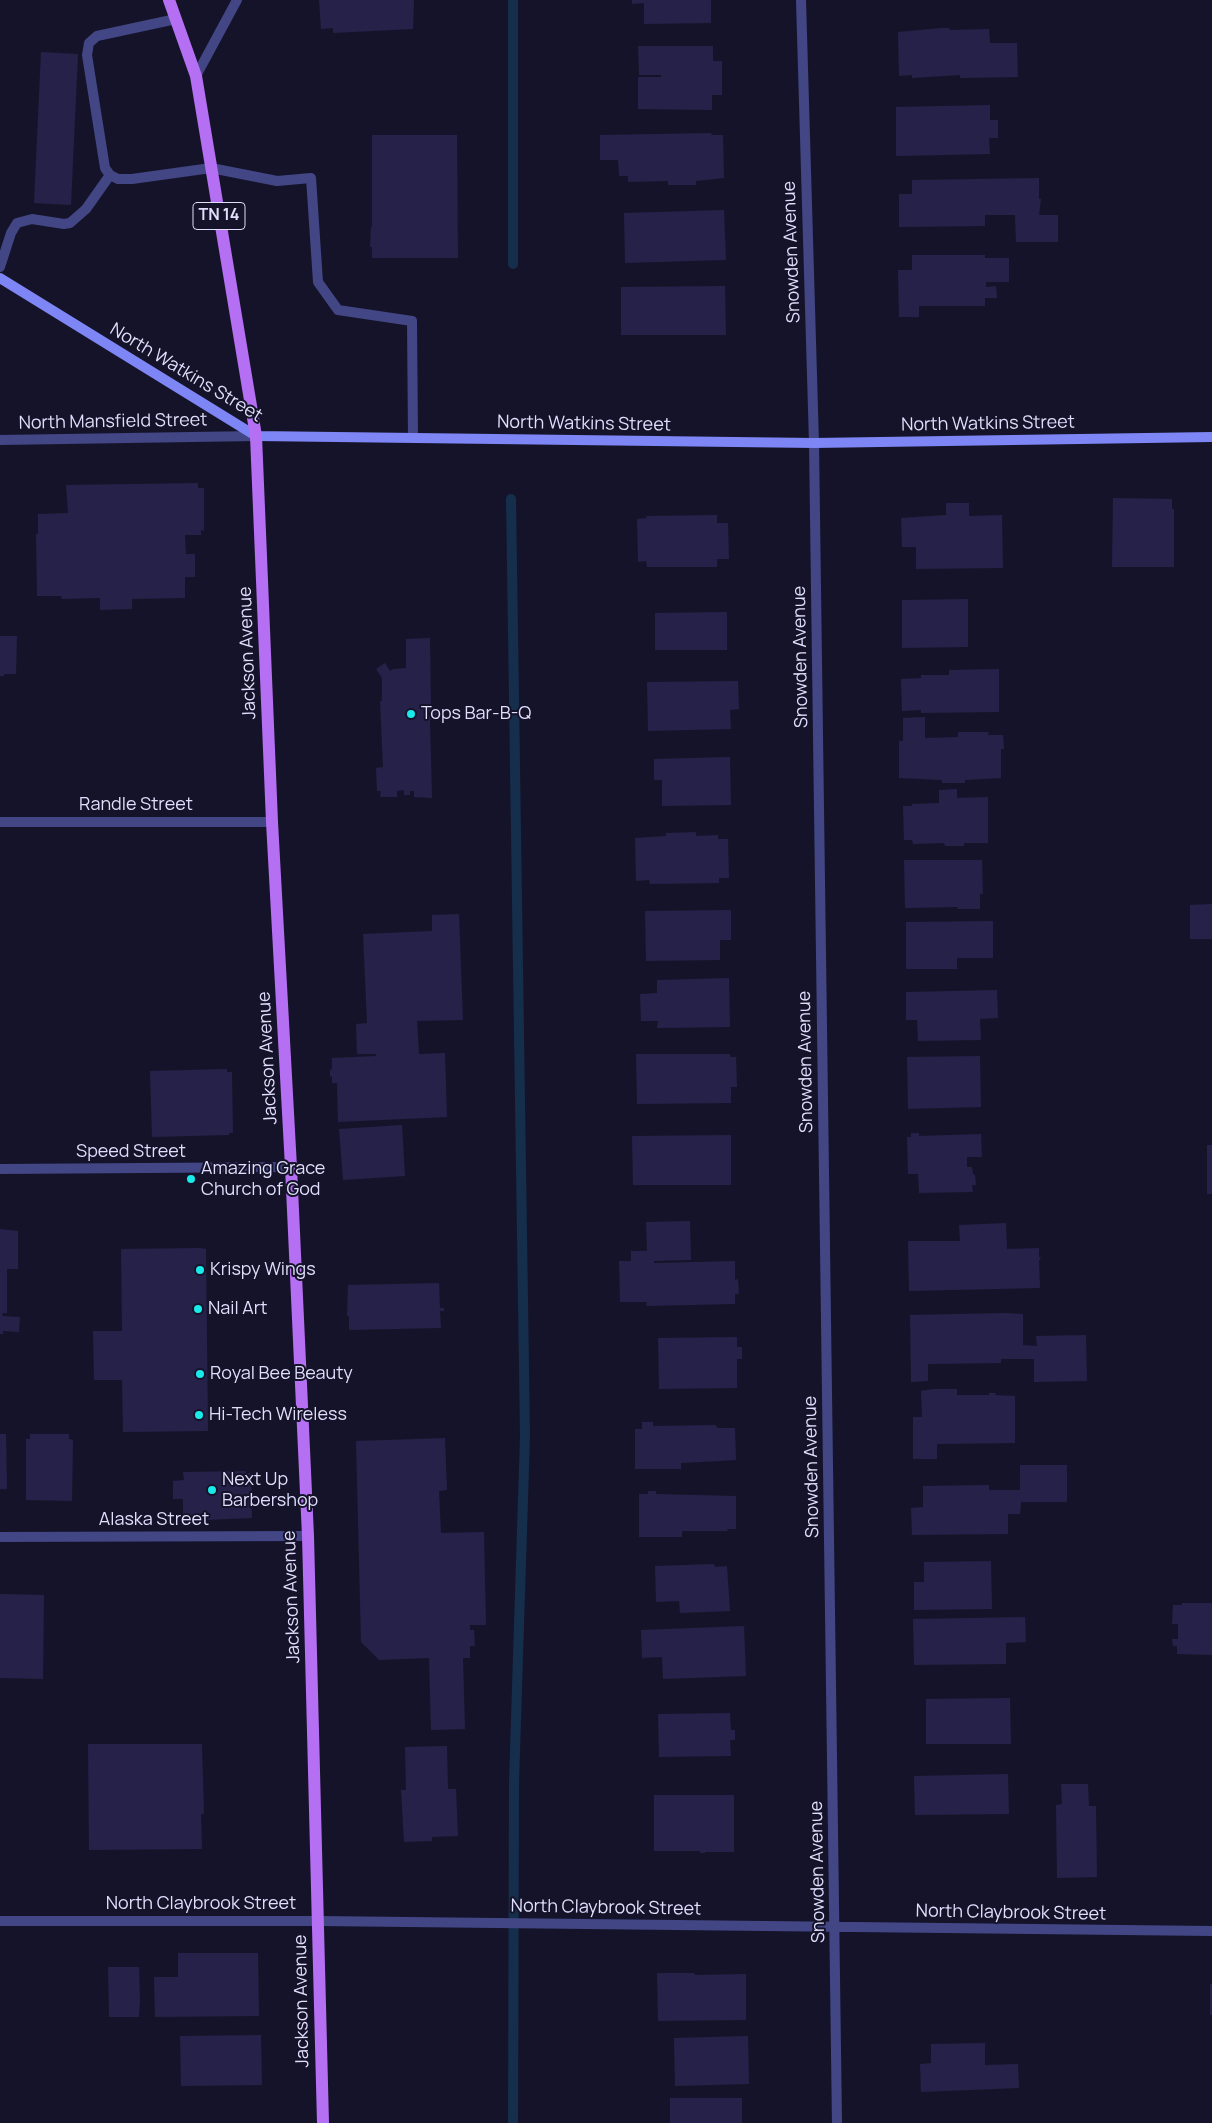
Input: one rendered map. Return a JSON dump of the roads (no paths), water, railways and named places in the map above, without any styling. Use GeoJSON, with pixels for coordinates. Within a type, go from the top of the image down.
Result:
{"type":"FeatureCollection","features":[{"type":"Feature","properties":{"kind":"main road","name":"Jackson Avenue"},"geometry":{"type":"LineString","coordinates":[[169,0],[196,76],[256,436],[272,822],[292,1167],[308,1536],[323,2123]]}},
{"type":"Feature","properties":{"kind":"main road","name":"North Watkins Street"},"geometry":{"type":"LineString","coordinates":[[0,278],[256,436],[814,443],[1212,436]]}},
{"type":"Feature","properties":{"kind":"street"},"geometry":{"type":"LineString","coordinates":[[196,76],[237,0]]}},
{"type":"Feature","properties":{"kind":"street","name":"Snowden Avenue"},"geometry":{"type":"LineString","coordinates":[[801,0],[814,443],[837,2123]]}},
{"type":"Feature","properties":{"kind":"street"},"geometry":{"type":"LineString","coordinates":[[176,19],[97,36],[89,43],[88,64],[105,168],[110,175],[118,179],[132,179],[211,168],[277,181],[311,178],[318,282],[338,310],[412,321],[413,438]]}},
{"type":"Feature","properties":{"kind":"street"},"geometry":{"type":"LineString","coordinates":[[0,267],[16,223],[32,219],[64,224],[70,223],[86,209],[110,175]]}},
{"type":"Feature","properties":{"kind":"street","name":"North Mansfield Street"},"geometry":{"type":"LineString","coordinates":[[0,440],[256,436]]}},
{"type":"Feature","properties":{"kind":"street","name":"Randle Street"},"geometry":{"type":"LineString","coordinates":[[0,822],[272,822]]}},
{"type":"Feature","properties":{"kind":"street","name":"Speed Street"},"geometry":{"type":"LineString","coordinates":[[0,1169],[292,1167]]}},
{"type":"Feature","properties":{"kind":"street","name":"Alaska Street"},"geometry":{"type":"LineString","coordinates":[[0,1537],[308,1536]]}},
{"type":"Feature","properties":{"kind":"street","name":"North Claybrook Street"},"geometry":{"type":"LineString","coordinates":[[0,1921],[468,1922],[1212,1931]]}},
{"type":"Feature","properties":{"kind":"waterway"},"geometry":{"type":"LineString","coordinates":[[513,0],[513,264]]}},
{"type":"Feature","properties":{"kind":"waterway"},"geometry":{"type":"LineString","coordinates":[[511,499],[525,1436],[514,1782],[513,2123]]}},
{"type":"Feature","properties":{"kind":"place","name":"Tops Bar-B-Q"},"geometry":{"type":"Point","coordinates":[411,714]}},
{"type":"Feature","properties":{"kind":"place","name":"Amazing Grace Church of God"},"geometry":{"type":"Point","coordinates":[191,1179]}},
{"type":"Feature","properties":{"kind":"place","name":"Krispy Wings"},"geometry":{"type":"Point","coordinates":[200,1270]}},
{"type":"Feature","properties":{"kind":"place","name":"Nail Art"},"geometry":{"type":"Point","coordinates":[198,1309]}},
{"type":"Feature","properties":{"kind":"place","name":"Royal Bee Beauty"},"geometry":{"type":"Point","coordinates":[200,1374]}},
{"type":"Feature","properties":{"kind":"place","name":"Hi-Tech Wireless"},"geometry":{"type":"Point","coordinates":[199,1415]}},
{"type":"Feature","properties":{"kind":"place","name":"Next Up Barbershop"},"geometry":{"type":"Point","coordinates":[212,1490]}}]}
